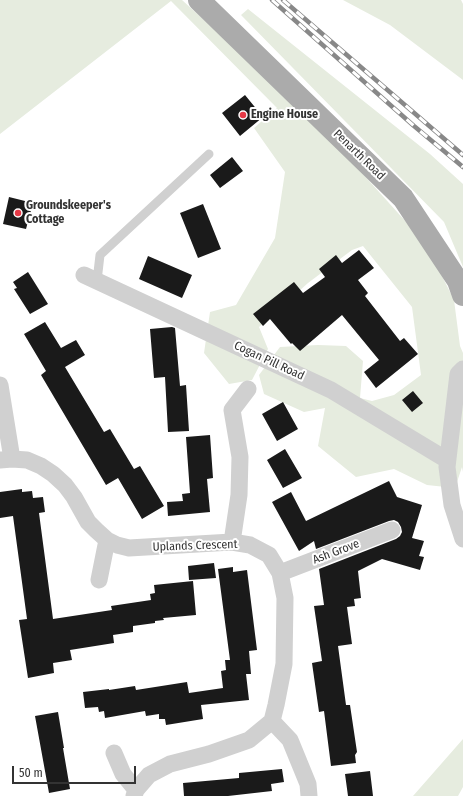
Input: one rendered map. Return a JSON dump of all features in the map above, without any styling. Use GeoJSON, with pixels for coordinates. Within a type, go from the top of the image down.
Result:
{"type":"FeatureCollection","features":[{"type":"Feature","properties":{"kind":"main road","name":"Penarth Road"},"geometry":{"type":"LineString","coordinates":[[199,0],[403,198],[458,281],[463,295]]}},
{"type":"Feature","properties":{"kind":"street","name":"Cogan Pill Road"},"geometry":{"type":"LineString","coordinates":[[91,278],[331,390],[448,460]]}},
{"type":"Feature","properties":{"kind":"street"},"geometry":{"type":"LineString","coordinates":[[463,369],[458,374],[448,460],[452,505],[463,539]]}},
{"type":"Feature","properties":{"kind":"street"},"geometry":{"type":"LineString","coordinates":[[0,385],[6,459]]}},
{"type":"Feature","properties":{"kind":"street"},"geometry":{"type":"LineString","coordinates":[[232,542],[239,495],[240,457],[232,410],[248,389]]}},
{"type":"Feature","properties":{"kind":"street","name":"Uplands Crescent"},"geometry":{"type":"LineString","coordinates":[[6,459],[27,460],[54,474],[74,497],[88,522],[107,540],[117,545],[129,548],[232,542],[250,545],[269,555],[280,573],[285,598],[284,664],[272,721]]}},
{"type":"Feature","properties":{"kind":"street","name":"Ash Grove"},"geometry":{"type":"LineString","coordinates":[[280,573],[392,530]]}},
{"type":"Feature","properties":{"kind":"street"},"geometry":{"type":"LineString","coordinates":[[99,580],[107,540]]}},
{"type":"Feature","properties":{"kind":"street"},"geometry":{"type":"LineString","coordinates":[[114,753],[123,774],[135,793],[149,775],[170,764],[209,754],[249,740],[272,721],[290,740],[308,784],[309,796]]}},
{"type":"Feature","properties":{"kind":"lane"},"geometry":{"type":"LineString","coordinates":[[91,278],[100,255],[209,154]]}},
{"type":"Feature","properties":{"kind":"shaded area"},"geometry":{"type":"Polygon","coordinates":[[[0,0],[182,0],[315,121],[426,244],[454,300],[460,346],[463,353],[463,472],[462,467],[455,488],[427,485],[394,469],[356,477],[318,446],[325,408],[304,412],[264,394],[259,375],[280,347],[318,345],[346,346],[363,361],[360,398],[372,401],[394,395],[421,375],[412,307],[363,246],[352,250],[308,283],[259,327],[268,349],[252,380],[229,384],[204,353],[210,312],[236,305],[275,238],[285,172],[254,128],[277,108],[171,1],[0,134],[0,0]]]}},
{"type":"Feature","properties":{"kind":"shaded area"},"geometry":{"type":"Polygon","coordinates":[[[343,0],[461,0],[463,4],[463,80],[390,25],[343,0]]]}},
{"type":"Feature","properties":{"kind":"shaded area"},"geometry":{"type":"Polygon","coordinates":[[[248,9],[430,154],[463,184],[463,267],[444,222],[241,15],[248,9]]]}},
{"type":"Feature","properties":{"kind":"shaded area"},"geometry":{"type":"Polygon","coordinates":[[[463,739],[463,787],[458,796],[413,796],[463,739]]]}},
{"type":"Feature","properties":{"kind":"building","name":"Engine House"},"geometry":{"type":"Polygon","coordinates":[[[245,95],[263,117],[240,136],[222,113],[245,95]]]}},
{"type":"Feature","properties":{"kind":"building"},"geometry":{"type":"Polygon","coordinates":[[[232,157],[243,171],[220,188],[210,175],[232,157]]]}},
{"type":"Feature","properties":{"kind":"building","name":"Groundskeeper's Cottage"},"geometry":{"type":"Polygon","coordinates":[[[9,197],[33,203],[26,229],[3,224],[9,197]]]}},
{"type":"Feature","properties":{"kind":"building"},"geometry":{"type":"Polygon","coordinates":[[[203,204],[221,249],[198,258],[180,213],[203,204]]]}},
{"type":"Feature","properties":{"kind":"building"},"geometry":{"type":"Polygon","coordinates":[[[359,250],[374,268],[358,280],[368,293],[365,296],[400,341],[404,338],[418,354],[376,388],[364,372],[379,360],[342,315],[300,351],[292,343],[291,344],[270,319],[263,326],[253,314],[294,282],[303,293],[325,277],[319,269],[336,255],[342,263],[359,250]]]}},
{"type":"Feature","properties":{"kind":"building"},"geometry":{"type":"Polygon","coordinates":[[[148,256],[192,275],[182,298],[139,279],[148,256]]]}},
{"type":"Feature","properties":{"kind":"building"},"geometry":{"type":"Polygon","coordinates":[[[28,272],[48,304],[30,314],[14,289],[17,288],[13,282],[28,272]]]}},
{"type":"Feature","properties":{"kind":"building"},"geometry":{"type":"Polygon","coordinates":[[[45,322],[61,348],[76,340],[85,355],[65,367],[104,432],[110,429],[134,469],[140,466],[164,506],[142,519],[118,478],[106,485],[41,375],[46,371],[24,334],[45,322]]]}},
{"type":"Feature","properties":{"kind":"building"},"geometry":{"type":"Polygon","coordinates":[[[175,328],[180,386],[186,385],[189,431],[168,432],[165,377],[154,378],[150,329],[175,328]]]}},
{"type":"Feature","properties":{"kind":"building"},"geometry":{"type":"Polygon","coordinates":[[[413,391],[423,403],[412,412],[402,400],[413,391]]]}},
{"type":"Feature","properties":{"kind":"building"},"geometry":{"type":"Polygon","coordinates":[[[283,402],[298,429],[277,441],[262,414],[283,402]]]}},
{"type":"Feature","properties":{"kind":"building"},"geometry":{"type":"Polygon","coordinates":[[[210,435],[213,478],[207,479],[210,512],[168,516],[167,502],[183,501],[182,494],[190,493],[186,437],[210,435]]]}},
{"type":"Feature","properties":{"kind":"building"},"geometry":{"type":"Polygon","coordinates":[[[285,449],[302,478],[283,488],[267,460],[285,449]]]}},
{"type":"Feature","properties":{"kind":"building"},"geometry":{"type":"Polygon","coordinates":[[[389,481],[397,497],[422,505],[412,538],[424,541],[419,556],[424,557],[420,570],[382,559],[358,571],[361,598],[354,599],[355,606],[347,607],[352,644],[338,646],[346,705],[350,705],[357,752],[355,755],[356,763],[331,766],[324,711],[319,712],[312,663],[322,661],[314,606],[324,605],[319,569],[396,539],[402,532],[401,527],[398,522],[394,520],[389,521],[316,549],[314,541],[299,551],[272,502],[291,492],[306,521],[389,481]]]}},
{"type":"Feature","properties":{"kind":"building"},"geometry":{"type":"Polygon","coordinates":[[[22,489],[22,492],[32,491],[33,498],[43,497],[45,512],[39,513],[53,619],[112,610],[111,606],[151,600],[150,594],[155,593],[154,585],[193,581],[196,615],[163,618],[164,620],[155,621],[155,623],[133,626],[133,632],[113,635],[114,643],[70,650],[72,660],[53,663],[54,673],[28,678],[19,620],[27,619],[13,516],[0,518],[0,492],[22,489]]]}},
{"type":"Feature","properties":{"kind":"building"},"geometry":{"type":"Polygon","coordinates":[[[214,563],[216,578],[189,580],[188,566],[214,563]]]}},
{"type":"Feature","properties":{"kind":"building"},"geometry":{"type":"Polygon","coordinates":[[[233,567],[233,572],[247,570],[257,650],[249,651],[251,674],[246,674],[249,700],[201,705],[203,719],[166,725],[165,719],[159,719],[159,714],[146,716],[145,711],[105,718],[104,711],[99,712],[98,707],[85,708],[83,692],[135,686],[136,690],[187,682],[189,693],[223,688],[221,671],[226,670],[225,660],[230,660],[218,569],[233,567]]]}},
{"type":"Feature","properties":{"kind":"building"},"geometry":{"type":"Polygon","coordinates":[[[58,712],[70,789],[49,793],[35,716],[58,712]]]}},
{"type":"Feature","properties":{"kind":"building"},"geometry":{"type":"Polygon","coordinates":[[[282,769],[284,782],[271,784],[272,791],[228,796],[184,796],[183,783],[239,778],[239,773],[282,769]]]}},
{"type":"Feature","properties":{"kind":"building"},"geometry":{"type":"Polygon","coordinates":[[[370,771],[373,796],[348,796],[345,774],[370,771]]]}},
{"type":"Feature","properties":{"kind":"railway"},"geometry":{"type":"LineString","coordinates":[[272,0],[414,126],[463,167]]}},
{"type":"Feature","properties":{"kind":"railway"},"geometry":{"type":"LineString","coordinates":[[283,0],[463,155]]}},
{"type":"Feature","properties":{"kind":"place","name":"Engine House"},"geometry":{"type":"Point","coordinates":[243,115]}},
{"type":"Feature","properties":{"kind":"place","name":"Groundskeeper's Cottage"},"geometry":{"type":"Point","coordinates":[18,213]}}]}
